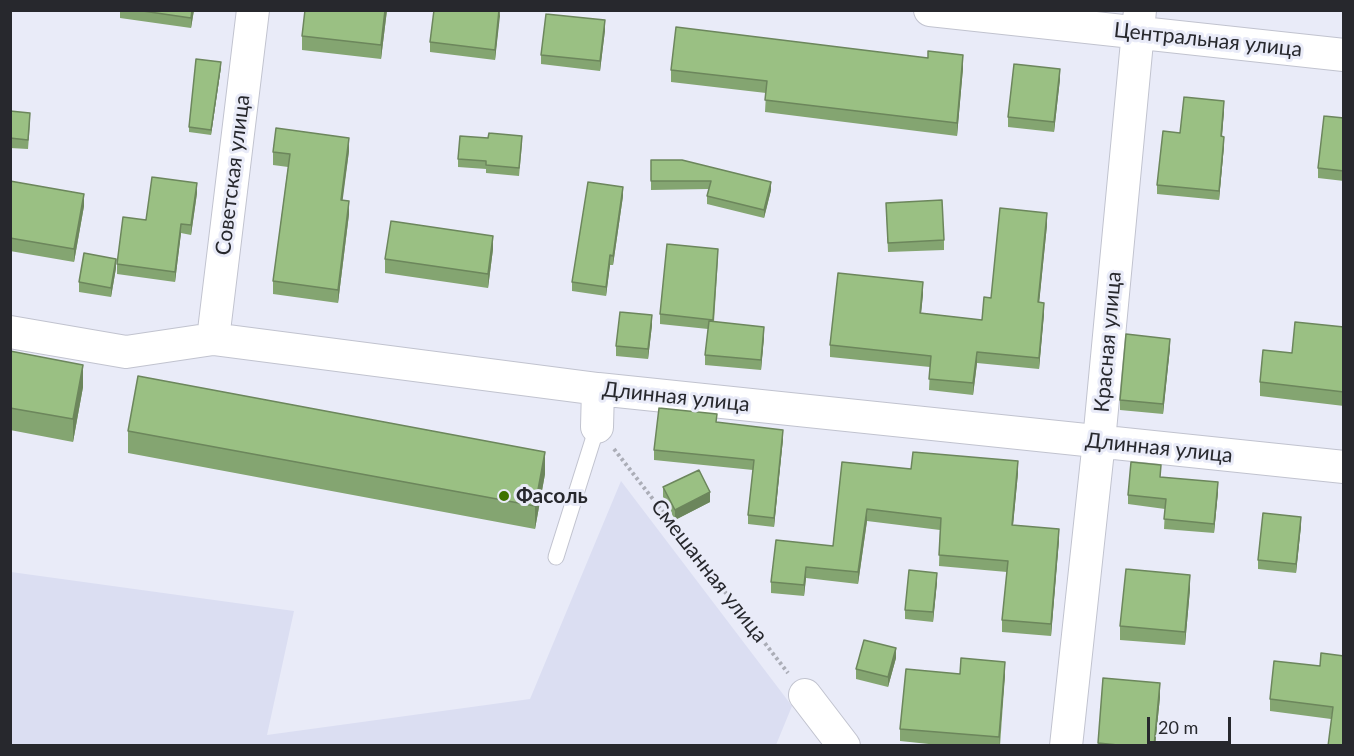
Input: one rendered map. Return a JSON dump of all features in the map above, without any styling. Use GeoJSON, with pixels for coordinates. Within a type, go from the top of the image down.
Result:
{"type":"FeatureCollection","features":[{"type":"Feature","properties":{"kind":"street","name":"Советская улица"},"geometry":{"type":"LineString","coordinates":[[213,339],[253,10]]}},
{"type":"Feature","properties":{"kind":"street","name":"Центральная улица"},"geometry":{"type":"LineString","coordinates":[[930,10],[1139,22],[1344,55]]}},
{"type":"Feature","properties":{"kind":"street","name":"Красная улица"},"geometry":{"type":"LineString","coordinates":[[1066,746],[1099,441],[1139,22]]}},
{"type":"Feature","properties":{"kind":"street","name":"Длинная улица"},"geometry":{"type":"LineString","coordinates":[[10,332],[126,352],[213,339],[598,389],[1344,467]]}},
{"type":"Feature","properties":{"kind":"street"},"geometry":{"type":"LineString","coordinates":[[597,427],[598,389]]}},
{"type":"Feature","properties":{"kind":"street"},"geometry":{"type":"LineString","coordinates":[[805,695],[844,746]]}},
{"type":"Feature","properties":{"kind":"lane"},"geometry":{"type":"LineString","coordinates":[[556,557],[597,427]]}},
{"type":"Feature","properties":{"kind":"path","name":"Смешанная улица"},"geometry":{"type":"LineString","coordinates":[[597,427],[805,695]]}},
{"type":"Feature","properties":{"kind":"shaded area"},"geometry":{"type":"Polygon","coordinates":[[[621,481],[792,706],[776,745],[11,745],[11,572],[294,611],[267,735],[530,699],[621,481]]]}},
{"type":"Feature","properties":{"kind":"building"},"geometry":{"type":"Polygon","coordinates":[[[136,10],[192,10],[191,18],[136,10]]]}},
{"type":"Feature","properties":{"kind":"building"},"geometry":{"type":"Polygon","coordinates":[[[305,10],[385,10],[381,45],[302,36],[305,10]]]}},
{"type":"Feature","properties":{"kind":"building"},"geometry":{"type":"Polygon","coordinates":[[[434,10],[499,10],[495,50],[430,42],[434,10]]]}},
{"type":"Feature","properties":{"kind":"building"},"geometry":{"type":"Polygon","coordinates":[[[546,14],[605,20],[600,61],[541,55],[546,14]]]}},
{"type":"Feature","properties":{"kind":"building"},"geometry":{"type":"Polygon","coordinates":[[[676,27],[928,58],[928,51],[963,55],[957,123],[765,100],[767,81],[671,70],[676,27]]]}},
{"type":"Feature","properties":{"kind":"building"},"geometry":{"type":"Polygon","coordinates":[[[196,59],[221,62],[211,130],[189,127],[196,59]]]}},
{"type":"Feature","properties":{"kind":"building"},"geometry":{"type":"Polygon","coordinates":[[[1014,64],[1060,69],[1054,122],[1008,117],[1014,64]]]}},
{"type":"Feature","properties":{"kind":"building"},"geometry":{"type":"Polygon","coordinates":[[[1184,97],[1224,101],[1221,136],[1224,137],[1219,191],[1157,185],[1163,131],[1180,133],[1184,97]]]}},
{"type":"Feature","properties":{"kind":"building"},"geometry":{"type":"Polygon","coordinates":[[[10,111],[30,113],[28,140],[10,138],[10,111]]]}},
{"type":"Feature","properties":{"kind":"building"},"geometry":{"type":"Polygon","coordinates":[[[1324,116],[1344,118],[1344,171],[1318,168],[1324,116]]]}},
{"type":"Feature","properties":{"kind":"building"},"geometry":{"type":"Polygon","coordinates":[[[276,128],[349,138],[341,200],[349,201],[338,290],[273,281],[290,154],[273,152],[276,128]]]}},
{"type":"Feature","properties":{"kind":"building"},"geometry":{"type":"Polygon","coordinates":[[[489,133],[522,136],[519,168],[486,165],[486,161],[458,159],[460,136],[488,138],[489,133]]]}},
{"type":"Feature","properties":{"kind":"building"},"geometry":{"type":"Polygon","coordinates":[[[651,160],[682,160],[771,182],[764,210],[707,196],[711,181],[651,181],[651,160]]]}},
{"type":"Feature","properties":{"kind":"building"},"geometry":{"type":"Polygon","coordinates":[[[152,177],[197,183],[191,225],[181,224],[175,272],[117,264],[123,217],[146,220],[152,177]]]}},
{"type":"Feature","properties":{"kind":"building"},"geometry":{"type":"Polygon","coordinates":[[[10,181],[84,194],[74,249],[10,238],[10,181]]]}},
{"type":"Feature","properties":{"kind":"building"},"geometry":{"type":"Polygon","coordinates":[[[588,182],[623,187],[606,287],[572,282],[588,182]]]}},
{"type":"Feature","properties":{"kind":"building"},"geometry":{"type":"Polygon","coordinates":[[[942,200],[944,240],[888,243],[886,203],[942,200]]]}},
{"type":"Feature","properties":{"kind":"building"},"geometry":{"type":"Polygon","coordinates":[[[1000,208],[1047,213],[1038,302],[1044,303],[1039,358],[977,352],[973,383],[929,379],[931,356],[830,345],[838,273],[923,282],[920,313],[982,320],[984,297],[991,298],[1000,208]]]}},
{"type":"Feature","properties":{"kind":"building"},"geometry":{"type":"Polygon","coordinates":[[[391,221],[493,236],[488,274],[385,259],[391,221]]]}},
{"type":"Feature","properties":{"kind":"building"},"geometry":{"type":"Polygon","coordinates":[[[667,244],[718,249],[713,320],[660,314],[667,244]]]}},
{"type":"Feature","properties":{"kind":"building"},"geometry":{"type":"Polygon","coordinates":[[[84,253],[116,259],[111,288],[79,282],[84,253]]]}},
{"type":"Feature","properties":{"kind":"building"},"geometry":{"type":"Polygon","coordinates":[[[620,312],[652,315],[648,349],[616,346],[620,312]]]}},
{"type":"Feature","properties":{"kind":"building"},"geometry":{"type":"Polygon","coordinates":[[[709,321],[764,327],[761,360],[705,355],[709,321]]]}},
{"type":"Feature","properties":{"kind":"building"},"geometry":{"type":"Polygon","coordinates":[[[1295,322],[1344,327],[1344,392],[1260,382],[1263,350],[1292,353],[1295,322]]]}},
{"type":"Feature","properties":{"kind":"building"},"geometry":{"type":"Polygon","coordinates":[[[1126,334],[1170,339],[1163,404],[1120,400],[1126,334]]]}},
{"type":"Feature","properties":{"kind":"building"},"geometry":{"type":"Polygon","coordinates":[[[10,351],[83,365],[73,419],[10,408],[10,351]]]}},
{"type":"Feature","properties":{"kind":"building"},"geometry":{"type":"Polygon","coordinates":[[[138,376],[545,452],[535,506],[128,431],[138,376]]]}},
{"type":"Feature","properties":{"kind":"building"},"geometry":{"type":"Polygon","coordinates":[[[659,408],[717,414],[716,422],[783,430],[774,518],[748,515],[754,460],[654,450],[659,408]]]}},
{"type":"Feature","properties":{"kind":"building"},"geometry":{"type":"Polygon","coordinates":[[[913,452],[1018,461],[1012,525],[1059,529],[1051,624],[1002,620],[1008,561],[939,555],[941,518],[867,509],[858,572],[806,567],[804,585],[771,582],[776,540],[833,546],[842,462],[911,469],[913,452]]]}},
{"type":"Feature","properties":{"kind":"building"},"geometry":{"type":"Polygon","coordinates":[[[1131,462],[1161,465],[1160,477],[1218,482],[1214,524],[1164,519],[1166,499],[1128,495],[1131,462]]]}},
{"type":"Feature","properties":{"kind":"building"},"geometry":{"type":"Polygon","coordinates":[[[699,470],[710,492],[675,510],[663,487],[699,470]]]}},
{"type":"Feature","properties":{"kind":"building"},"geometry":{"type":"Polygon","coordinates":[[[1263,513],[1301,517],[1296,564],[1258,560],[1263,513]]]}},
{"type":"Feature","properties":{"kind":"building"},"geometry":{"type":"Polygon","coordinates":[[[1126,569],[1190,575],[1185,632],[1120,626],[1126,569]]]}},
{"type":"Feature","properties":{"kind":"building"},"geometry":{"type":"Polygon","coordinates":[[[909,570],[937,573],[933,612],[905,610],[909,570]]]}},
{"type":"Feature","properties":{"kind":"building"},"geometry":{"type":"Polygon","coordinates":[[[864,640],[896,648],[888,677],[856,669],[864,640]]]}},
{"type":"Feature","properties":{"kind":"building"},"geometry":{"type":"Polygon","coordinates":[[[1321,653],[1344,656],[1344,746],[1328,746],[1333,707],[1270,699],[1274,661],[1320,666],[1321,653]]]}},
{"type":"Feature","properties":{"kind":"building"},"geometry":{"type":"Polygon","coordinates":[[[961,658],[1005,662],[999,737],[900,729],[906,669],[960,674],[961,658]]]}},
{"type":"Feature","properties":{"kind":"building"},"geometry":{"type":"Polygon","coordinates":[[[1103,678],[1160,683],[1154,746],[1098,743],[1103,678]]]}},
{"type":"Feature","properties":{"kind":"place","name":"Фасоль"},"geometry":{"type":"Point","coordinates":[504,496]}}]}
